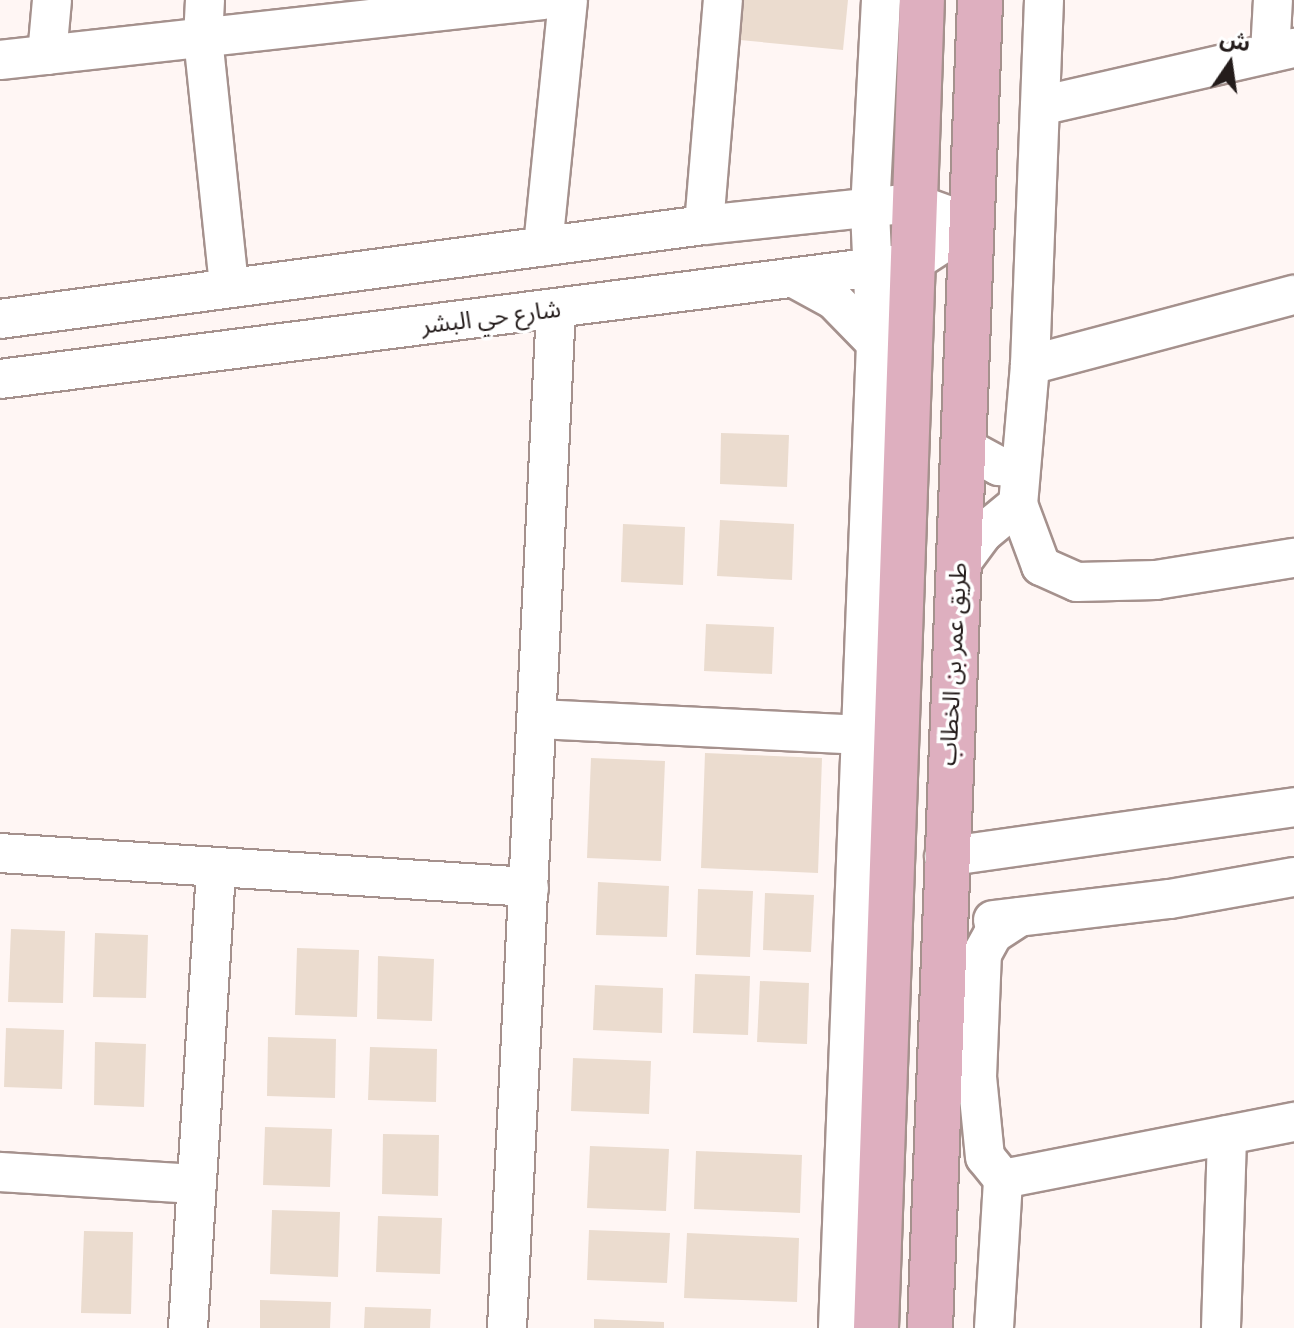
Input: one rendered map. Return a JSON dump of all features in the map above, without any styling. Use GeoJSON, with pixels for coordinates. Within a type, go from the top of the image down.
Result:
{"type":"FeatureCollection","features":[{"type":"Feature","properties":{"kind":"main road","name":"طريق عمر بن الخطاب"},"geometry":{"type":"LineString","coordinates":[[876,1328],[922,0]]}},
{"type":"Feature","properties":{"kind":"main road","name":"طريق عمر بن الخطاب"},"geometry":{"type":"LineString","coordinates":[[930,1328],[936,1189],[937,1040],[980,0]]}},
{"type":"Feature","properties":{"kind":"street"},"geometry":{"type":"LineString","coordinates":[[47,55],[52,0]]}},
{"type":"Feature","properties":{"kind":"street"},"geometry":{"type":"LineString","coordinates":[[205,0],[203,38],[229,287]]}},
{"type":"Feature","properties":{"kind":"street"},"geometry":{"type":"LineString","coordinates":[[0,60],[203,38],[352,11],[543,0]]}},
{"type":"Feature","properties":{"kind":"street"},"geometry":{"type":"LineString","coordinates":[[543,246],[568,0]]}},
{"type":"Feature","properties":{"kind":"street"},"geometry":{"type":"LineString","coordinates":[[704,225],[723,0]]}},
{"type":"Feature","properties":{"kind":"street"},"geometry":{"type":"LineString","coordinates":[[838,1328],[876,343],[870,210],[881,0]]}},
{"type":"Feature","properties":{"kind":"street"},"geometry":{"type":"LineString","coordinates":[[1044,0],[1030,365],[1019,486],[1041,566],[1077,582],[1156,580],[1294,558]]}},
{"type":"Feature","properties":{"kind":"street"},"geometry":{"type":"LineString","coordinates":[[1040,106],[1282,50],[1273,0]]}},
{"type":"Feature","properties":{"kind":"street"},"geometry":{"type":"LineString","coordinates":[[0,319],[704,225],[914,203],[972,224]]}},
{"type":"Feature","properties":{"kind":"street","name":"شارع حي البشر"},"geometry":{"type":"LineString","coordinates":[[0,379],[914,262],[972,224]]}},
{"type":"Feature","properties":{"kind":"street"},"geometry":{"type":"LineString","coordinates":[[876,343],[885,302],[914,262]]}},
{"type":"Feature","properties":{"kind":"street"},"geometry":{"type":"LineString","coordinates":[[794,278],[834,300],[876,343]]}},
{"type":"Feature","properties":{"kind":"street"},"geometry":{"type":"LineString","coordinates":[[1030,365],[1294,295]]}},
{"type":"Feature","properties":{"kind":"street"},"geometry":{"type":"LineString","coordinates":[[507,1328],[556,308]]}},
{"type":"Feature","properties":{"kind":"street"},"geometry":{"type":"LineString","coordinates":[[962,446],[999,466],[1019,486]]}},
{"type":"Feature","properties":{"kind":"street"},"geometry":{"type":"LineString","coordinates":[[958,567],[1019,486]]}},
{"type":"Feature","properties":{"kind":"street"},"geometry":{"type":"LineString","coordinates":[[537,719],[860,735]]}},
{"type":"Feature","properties":{"kind":"street"},"geometry":{"type":"LineString","coordinates":[[944,857],[1294,807]]}},
{"type":"Feature","properties":{"kind":"street"},"geometry":{"type":"LineString","coordinates":[[0,853],[216,870],[529,887]]}},
{"type":"Feature","properties":{"kind":"street"},"geometry":{"type":"LineString","coordinates":[[188,1328],[216,870]]}},
{"type":"Feature","properties":{"kind":"street"},"geometry":{"type":"LineString","coordinates":[[943,925],[1170,899],[1294,877]]}},
{"type":"Feature","properties":{"kind":"street"},"geometry":{"type":"LineString","coordinates":[[994,1328],[994,1168],[977,1077],[982,954],[993,934],[1019,917]]}},
{"type":"Feature","properties":{"kind":"street"},"geometry":{"type":"LineString","coordinates":[[937,1040],[977,1077]]}},
{"type":"Feature","properties":{"kind":"street"},"geometry":{"type":"LineString","coordinates":[[949,1328],[936,1189],[994,1168],[1227,1135],[1294,1122]]}},
{"type":"Feature","properties":{"kind":"street"},"geometry":{"type":"LineString","coordinates":[[1221,1328],[1227,1135]]}},
{"type":"Feature","properties":{"kind":"street"},"geometry":{"type":"LineString","coordinates":[[0,1172],[197,1184]]}},
{"type":"Feature","properties":{"kind":"building"},"geometry":{"type":"Polygon","coordinates":[[[744,0],[848,0],[843,50],[740,40],[744,0]]]}},
{"type":"Feature","properties":{"kind":"building"},"geometry":{"type":"Polygon","coordinates":[[[721,433],[789,435],[787,487],[720,484],[721,433]]]}},
{"type":"Feature","properties":{"kind":"building"},"geometry":{"type":"Polygon","coordinates":[[[720,520],[794,524],[792,580],[717,576],[720,520]]]}},
{"type":"Feature","properties":{"kind":"building"},"geometry":{"type":"Polygon","coordinates":[[[623,524],[685,527],[683,585],[621,582],[623,524]]]}},
{"type":"Feature","properties":{"kind":"building"},"geometry":{"type":"Polygon","coordinates":[[[706,624],[774,627],[772,674],[704,671],[706,624]]]}},
{"type":"Feature","properties":{"kind":"building"},"geometry":{"type":"Polygon","coordinates":[[[705,753],[822,758],[818,873],[701,868],[705,753]]]}},
{"type":"Feature","properties":{"kind":"building"},"geometry":{"type":"Polygon","coordinates":[[[591,758],[665,761],[661,861],[587,858],[591,758]]]}},
{"type":"Feature","properties":{"kind":"building"},"geometry":{"type":"Polygon","coordinates":[[[598,882],[669,886],[667,937],[596,935],[598,882]]]}},
{"type":"Feature","properties":{"kind":"building"},"geometry":{"type":"Polygon","coordinates":[[[698,889],[753,891],[750,957],[696,955],[698,889]]]}},
{"type":"Feature","properties":{"kind":"building"},"geometry":{"type":"Polygon","coordinates":[[[765,893],[814,895],[811,952],[763,950],[765,893]]]}},
{"type":"Feature","properties":{"kind":"building"},"geometry":{"type":"Polygon","coordinates":[[[11,929],[65,931],[63,1003],[8,1002],[11,929]]]}},
{"type":"Feature","properties":{"kind":"building"},"geometry":{"type":"Polygon","coordinates":[[[95,933],[148,935],[146,998],[93,997],[95,933]]]}},
{"type":"Feature","properties":{"kind":"building"},"geometry":{"type":"Polygon","coordinates":[[[297,948],[359,950],[357,1017],[295,1015],[297,948]]]}},
{"type":"Feature","properties":{"kind":"building"},"geometry":{"type":"Polygon","coordinates":[[[378,956],[434,959],[432,1021],[377,1019],[378,956]]]}},
{"type":"Feature","properties":{"kind":"building"},"geometry":{"type":"Polygon","coordinates":[[[695,974],[750,976],[748,1035],[693,1033],[695,974]]]}},
{"type":"Feature","properties":{"kind":"building"},"geometry":{"type":"Polygon","coordinates":[[[760,981],[809,983],[807,1044],[757,1042],[760,981]]]}},
{"type":"Feature","properties":{"kind":"building"},"geometry":{"type":"Polygon","coordinates":[[[595,985],[663,988],[662,1033],[593,1030],[595,985]]]}},
{"type":"Feature","properties":{"kind":"building"},"geometry":{"type":"Polygon","coordinates":[[[6,1028],[64,1030],[62,1089],[4,1087],[6,1028]]]}},
{"type":"Feature","properties":{"kind":"building"},"geometry":{"type":"Polygon","coordinates":[[[268,1037],[336,1039],[335,1098],[267,1096],[268,1037]]]}},
{"type":"Feature","properties":{"kind":"building"},"geometry":{"type":"Polygon","coordinates":[[[95,1042],[146,1044],[144,1107],[94,1105],[95,1042]]]}},
{"type":"Feature","properties":{"kind":"building"},"geometry":{"type":"Polygon","coordinates":[[[370,1047],[437,1049],[436,1102],[368,1100],[370,1047]]]}},
{"type":"Feature","properties":{"kind":"building"},"geometry":{"type":"Polygon","coordinates":[[[573,1058],[651,1061],[649,1114],[571,1111],[573,1058]]]}},
{"type":"Feature","properties":{"kind":"building"},"geometry":{"type":"Polygon","coordinates":[[[265,1127],[332,1129],[330,1187],[263,1185],[265,1127]]]}},
{"type":"Feature","properties":{"kind":"building"},"geometry":{"type":"Polygon","coordinates":[[[383,1134],[439,1135],[438,1196],[382,1194],[383,1134]]]}},
{"type":"Feature","properties":{"kind":"building"},"geometry":{"type":"Polygon","coordinates":[[[590,1146],[669,1149],[666,1211],[587,1208],[590,1146]]]}},
{"type":"Feature","properties":{"kind":"building"},"geometry":{"type":"Polygon","coordinates":[[[696,1151],[802,1155],[800,1213],[694,1209],[696,1151]]]}},
{"type":"Feature","properties":{"kind":"building"},"geometry":{"type":"Polygon","coordinates":[[[272,1210],[340,1212],[338,1277],[270,1274],[272,1210]]]}},
{"type":"Feature","properties":{"kind":"building"},"geometry":{"type":"Polygon","coordinates":[[[378,1216],[442,1218],[440,1274],[376,1272],[378,1216]]]}},
{"type":"Feature","properties":{"kind":"building"},"geometry":{"type":"Polygon","coordinates":[[[589,1230],[670,1233],[667,1283],[587,1280],[589,1230]]]}},
{"type":"Feature","properties":{"kind":"building"},"geometry":{"type":"Polygon","coordinates":[[[84,1231],[133,1232],[131,1314],[81,1313],[84,1231]]]}},
{"type":"Feature","properties":{"kind":"building"},"geometry":{"type":"Polygon","coordinates":[[[687,1233],[799,1238],[797,1302],[684,1298],[687,1233]]]}},
{"type":"Feature","properties":{"kind":"building"},"geometry":{"type":"Polygon","coordinates":[[[260,1300],[331,1302],[330,1328],[260,1328],[260,1300]]]}},
{"type":"Feature","properties":{"kind":"building"},"geometry":{"type":"Polygon","coordinates":[[[365,1307],[431,1309],[430,1328],[364,1328],[365,1307]]]}},
{"type":"Feature","properties":{"kind":"building"},"geometry":{"type":"Polygon","coordinates":[[[594,1319],[664,1322],[664,1328],[594,1328],[594,1319]]]}}]}
